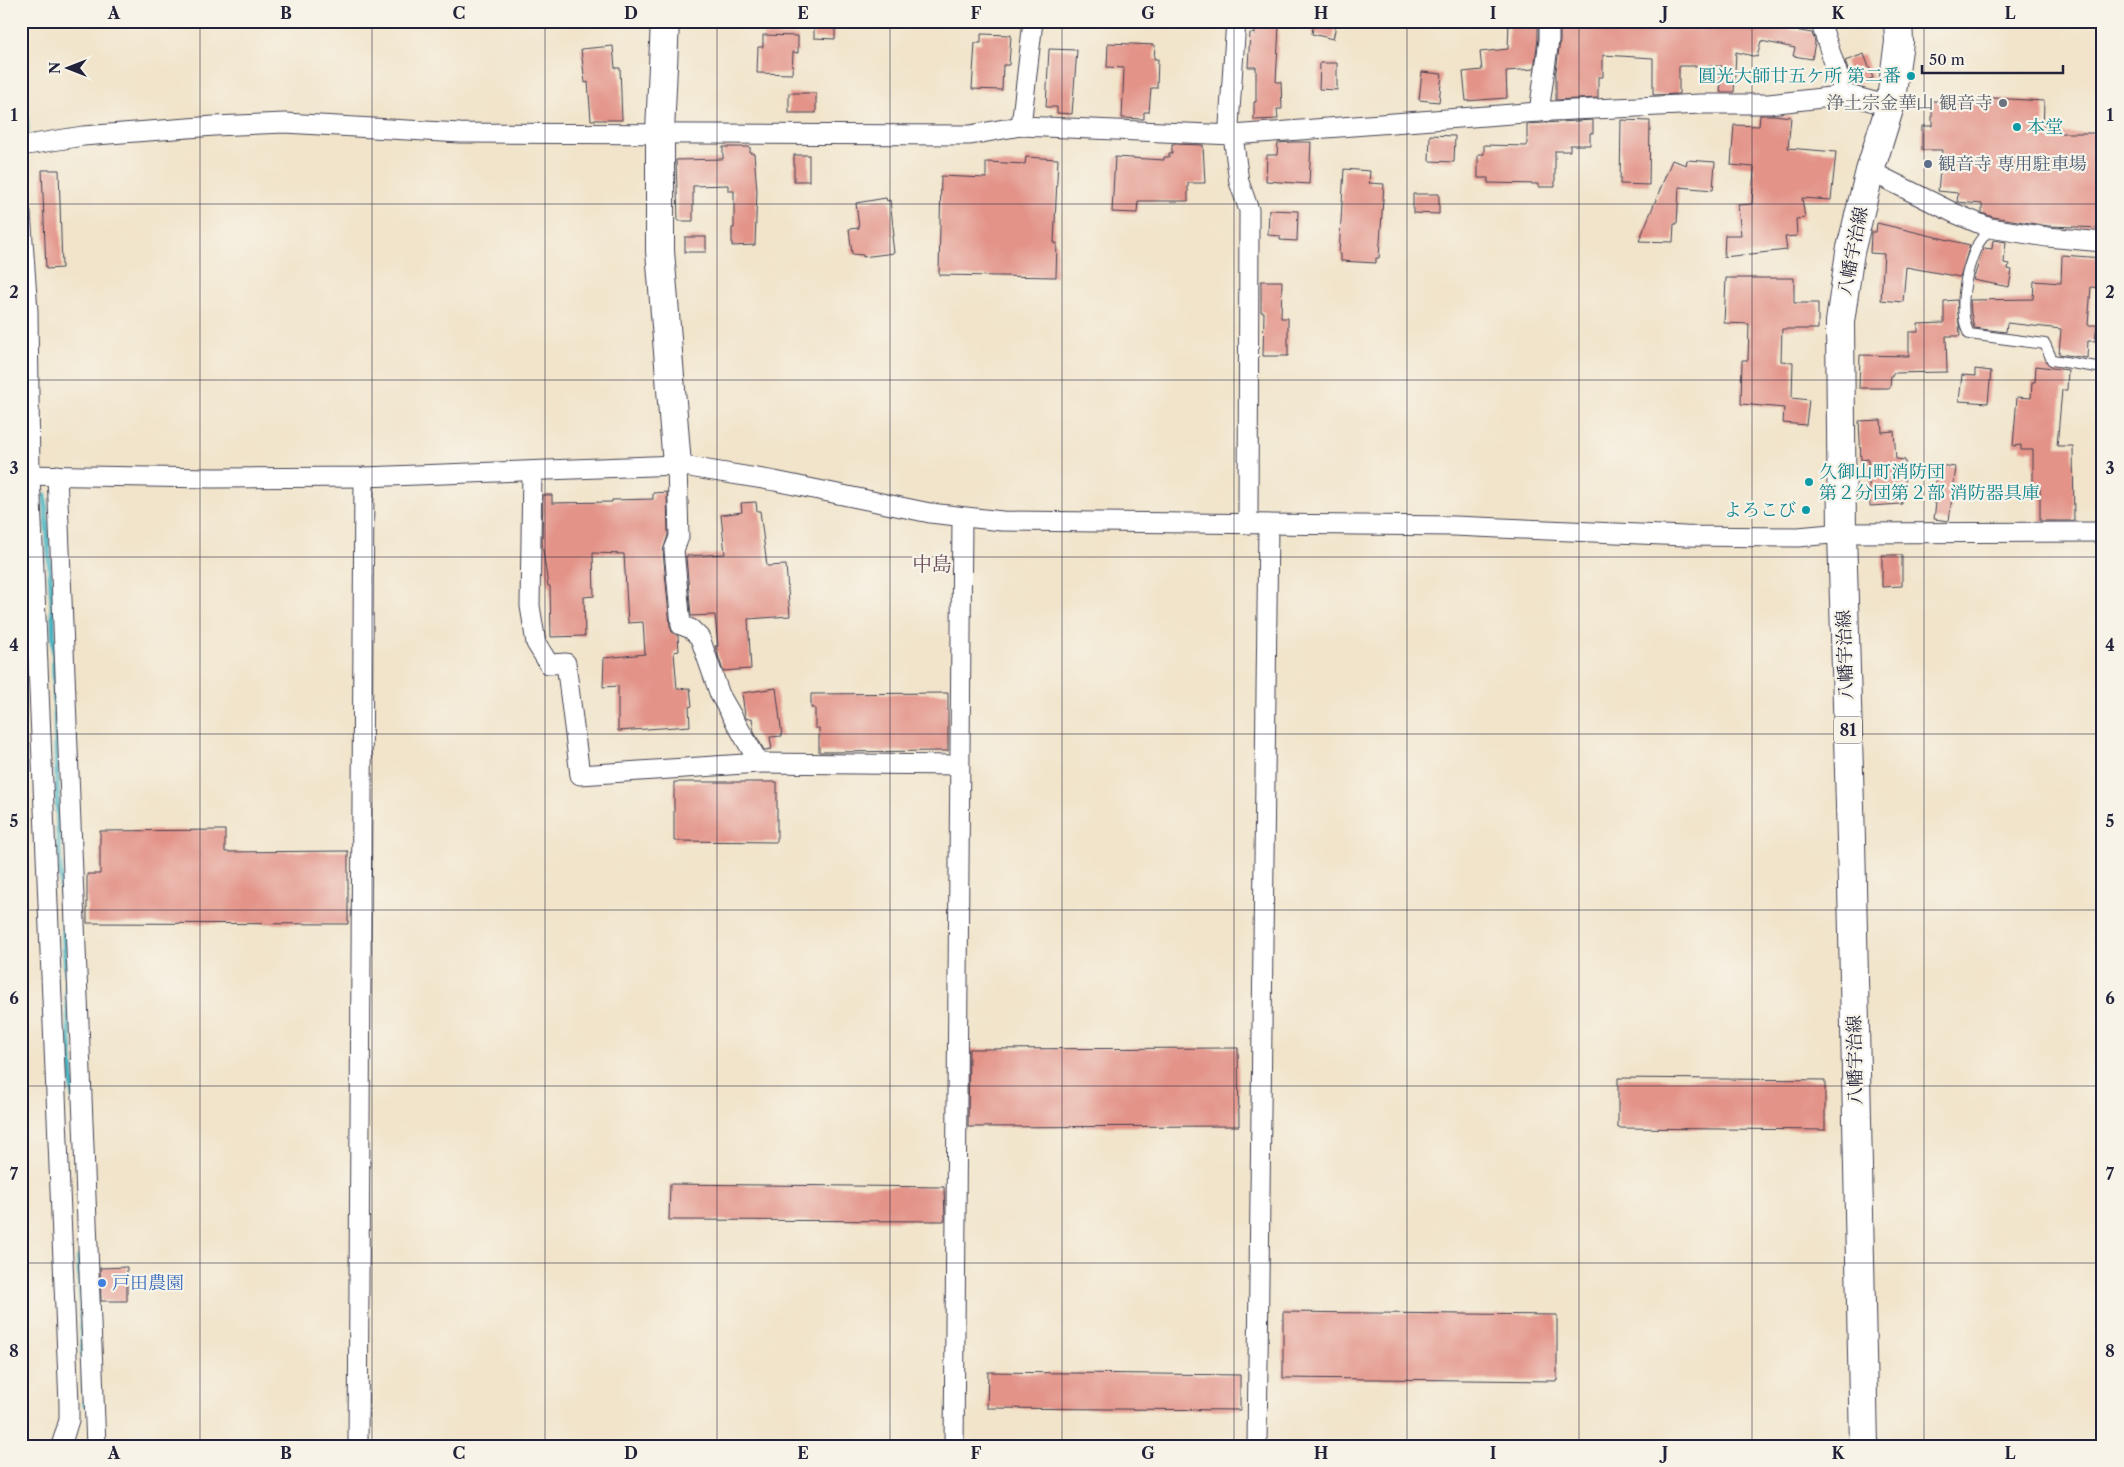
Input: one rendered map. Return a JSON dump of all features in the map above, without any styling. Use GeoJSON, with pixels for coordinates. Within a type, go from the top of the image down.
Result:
{"type":"FeatureCollection","features":[{"type":"Feature","properties":{"kind":"main road"},"geometry":{"type":"LineString","coordinates":[[665,21],[660,132],[660,251],[677,465]]}},
{"type":"Feature","properties":{"kind":"main road","name":"八幡宇治線"},"geometry":{"type":"LineString","coordinates":[[1864,1446],[1851,840],[1842,533],[1840,322],[1850,252],[1870,171],[1890,106],[1899,42],[1898,21]]}},
{"type":"Feature","properties":{"kind":"street"},"geometry":{"type":"LineString","coordinates":[[1021,126],[1033,21]]}},
{"type":"Feature","properties":{"kind":"street"},"geometry":{"type":"LineString","coordinates":[[1236,21],[1229,124],[1233,135],[1239,182],[1249,210],[1248,524]]}},
{"type":"Feature","properties":{"kind":"street"},"geometry":{"type":"LineString","coordinates":[[1539,112],[1549,40],[1549,21]]}},
{"type":"Feature","properties":{"kind":"street"},"geometry":{"type":"LineString","coordinates":[[1820,21],[1844,96]]}},
{"type":"Feature","properties":{"kind":"street"},"geometry":{"type":"LineString","coordinates":[[21,146],[83,136],[214,126],[286,123],[460,133],[660,132],[970,135],[1021,126],[1233,135],[1539,112],[1701,104],[1769,104],[1844,96],[1890,106]]}},
{"type":"Feature","properties":{"kind":"street"},"geometry":{"type":"LineString","coordinates":[[1870,171],[1954,213],[1990,228],[2047,238],[2103,242]]}},
{"type":"Feature","properties":{"kind":"street"},"geometry":{"type":"LineString","coordinates":[[21,213],[28,311],[26,475],[69,1404],[69,1420],[61,1446]]}},
{"type":"Feature","properties":{"kind":"street"},"geometry":{"type":"LineString","coordinates":[[677,465],[679,538],[674,550],[681,625],[691,629],[700,638],[720,695],[760,763]]}},
{"type":"Feature","properties":{"kind":"street"},"geometry":{"type":"LineString","coordinates":[[26,475],[212,478],[364,477],[677,465],[775,481],[891,506],[962,518],[1036,522],[1464,526],[1685,536],[1798,537],[1842,533],[2103,532]]}},
{"type":"Feature","properties":{"kind":"street"},"geometry":{"type":"LineString","coordinates":[[532,471],[530,606],[536,643],[549,664],[566,663],[580,775],[760,763],[958,765]]}},
{"type":"Feature","properties":{"kind":"street"},"geometry":{"type":"LineString","coordinates":[[57,475],[96,1446]]}},
{"type":"Feature","properties":{"kind":"street"},"geometry":{"type":"LineString","coordinates":[[358,1446],[364,477]]}},
{"type":"Feature","properties":{"kind":"street"},"geometry":{"type":"LineString","coordinates":[[954,1446],[958,765],[962,518]]}},
{"type":"Feature","properties":{"kind":"street"},"geometry":{"type":"LineString","coordinates":[[1257,1446],[1268,525]]}},
{"type":"Feature","properties":{"kind":"street"},"geometry":{"type":"LineString","coordinates":[[69,1404],[93,1404]]}},
{"type":"Feature","properties":{"kind":"lane"},"geometry":{"type":"LineString","coordinates":[[1990,228],[1978,244],[1965,282],[1964,325],[1969,334],[2045,344],[2052,360],[2103,368]]}},
{"type":"Feature","properties":{"kind":"building"},"geometry":{"type":"Polygon","coordinates":[[[1314,21],[1337,21],[1333,39],[1312,34],[1314,21]]]}},
{"type":"Feature","properties":{"kind":"building"},"geometry":{"type":"Polygon","coordinates":[[[1509,21],[1538,21],[1534,69],[1506,71],[1507,98],[1466,101],[1463,72],[1482,70],[1480,52],[1508,49],[1509,21]]]}},
{"type":"Feature","properties":{"kind":"building"},"geometry":{"type":"Polygon","coordinates":[[[1717,21],[1733,25],[1734,21],[1759,21],[1772,24],[1771,26],[1812,33],[1815,42],[1812,59],[1793,56],[1795,48],[1761,41],[1757,57],[1736,52],[1734,92],[1720,92],[1722,66],[1679,66],[1679,94],[1653,95],[1653,58],[1603,55],[1603,77],[1598,77],[1598,98],[1556,100],[1560,22],[1717,21]]]}},
{"type":"Feature","properties":{"kind":"building"},"geometry":{"type":"Polygon","coordinates":[[[814,24],[835,24],[835,39],[814,38],[814,24]]]}},
{"type":"Feature","properties":{"kind":"building"},"geometry":{"type":"Polygon","coordinates":[[[1255,25],[1279,26],[1276,82],[1281,82],[1282,109],[1277,109],[1278,119],[1254,120],[1256,67],[1248,67],[1250,33],[1255,34],[1255,25]]]}},
{"type":"Feature","properties":{"kind":"building"},"geometry":{"type":"Polygon","coordinates":[[[981,34],[1011,35],[1009,65],[1003,65],[1002,90],[972,89],[975,43],[981,43],[981,34]]]}},
{"type":"Feature","properties":{"kind":"building"},"geometry":{"type":"Polygon","coordinates":[[[763,35],[798,36],[798,53],[793,52],[792,74],[757,73],[758,47],[763,47],[763,35]]]}},
{"type":"Feature","properties":{"kind":"building"},"geometry":{"type":"Polygon","coordinates":[[[1108,43],[1155,45],[1154,59],[1158,59],[1157,88],[1151,88],[1149,112],[1144,112],[1144,119],[1122,118],[1124,68],[1107,67],[1108,43]]]}},
{"type":"Feature","properties":{"kind":"building"},"geometry":{"type":"Polygon","coordinates":[[[613,46],[615,68],[620,68],[622,120],[591,120],[588,82],[585,83],[581,49],[613,46]]]}},
{"type":"Feature","properties":{"kind":"building"},"geometry":{"type":"Polygon","coordinates":[[[1049,49],[1077,50],[1072,114],[1057,113],[1057,107],[1046,107],[1049,49]]]}},
{"type":"Feature","properties":{"kind":"building"},"geometry":{"type":"Polygon","coordinates":[[[1864,54],[1873,78],[1853,85],[1845,61],[1864,54]]]}},
{"type":"Feature","properties":{"kind":"building"},"geometry":{"type":"Polygon","coordinates":[[[1320,63],[1337,63],[1337,90],[1319,89],[1320,63]]]}},
{"type":"Feature","properties":{"kind":"building"},"geometry":{"type":"Polygon","coordinates":[[[1422,72],[1442,74],[1439,102],[1419,100],[1422,72]]]}},
{"type":"Feature","properties":{"kind":"building"},"geometry":{"type":"Polygon","coordinates":[[[789,93],[816,93],[816,113],[789,113],[789,93]]]}},
{"type":"Feature","properties":{"kind":"building"},"geometry":{"type":"Polygon","coordinates":[[[1993,98],[2044,101],[2043,133],[2103,133],[2103,228],[2048,226],[1993,217],[1982,213],[1982,204],[1957,202],[1958,193],[1938,191],[1942,150],[1922,150],[1922,126],[1932,126],[1932,101],[1993,102],[1993,98]]]}},
{"type":"Feature","properties":{"kind":"building"},"geometry":{"type":"Polygon","coordinates":[[[1760,115],[1791,117],[1788,148],[1836,152],[1831,200],[1802,198],[1805,218],[1796,219],[1797,236],[1785,237],[1787,250],[1724,257],[1725,235],[1741,235],[1738,205],[1752,204],[1754,167],[1731,165],[1734,125],[1759,126],[1760,115]]]}},
{"type":"Feature","properties":{"kind":"building"},"geometry":{"type":"Polygon","coordinates":[[[1593,120],[1593,133],[1590,133],[1590,145],[1570,145],[1570,151],[1555,151],[1555,187],[1538,187],[1538,184],[1488,183],[1488,178],[1478,178],[1478,154],[1484,154],[1484,145],[1527,146],[1527,124],[1593,120]]]}},
{"type":"Feature","properties":{"kind":"building"},"geometry":{"type":"Polygon","coordinates":[[[1621,120],[1650,121],[1649,185],[1620,184],[1621,120]]]}},
{"type":"Feature","properties":{"kind":"building"},"geometry":{"type":"Polygon","coordinates":[[[1430,135],[1455,136],[1454,162],[1429,161],[1430,135]]]}},
{"type":"Feature","properties":{"kind":"building"},"geometry":{"type":"Polygon","coordinates":[[[1311,142],[1309,184],[1266,181],[1267,155],[1277,155],[1278,143],[1311,142]]]}},
{"type":"Feature","properties":{"kind":"building"},"geometry":{"type":"Polygon","coordinates":[[[1172,144],[1203,145],[1205,183],[1188,183],[1188,201],[1138,201],[1137,213],[1112,212],[1115,157],[1164,160],[1164,157],[1169,157],[1169,153],[1172,153],[1172,144]]]}},
{"type":"Feature","properties":{"kind":"building"},"geometry":{"type":"Polygon","coordinates":[[[723,147],[750,147],[750,153],[754,153],[757,191],[755,245],[732,246],[734,191],[728,191],[728,185],[693,186],[693,221],[678,221],[676,160],[723,159],[723,147]]]}},
{"type":"Feature","properties":{"kind":"building"},"geometry":{"type":"Polygon","coordinates":[[[794,155],[809,155],[809,181],[794,181],[794,155]]]}},
{"type":"Feature","properties":{"kind":"building"},"geometry":{"type":"Polygon","coordinates":[[[1026,157],[1058,159],[1054,243],[1057,243],[1056,277],[939,275],[941,176],[986,178],[986,162],[1025,164],[1026,157]]]}},
{"type":"Feature","properties":{"kind":"building"},"geometry":{"type":"Polygon","coordinates":[[[1672,160],[1686,165],[1687,160],[1715,162],[1713,190],[1679,187],[1677,224],[1674,224],[1673,242],[1639,241],[1672,160]]]}},
{"type":"Feature","properties":{"kind":"building"},"geometry":{"type":"Polygon","coordinates":[[[1344,169],[1370,171],[1369,183],[1384,184],[1379,258],[1376,258],[1376,263],[1341,261],[1341,254],[1339,254],[1344,169]]]}},
{"type":"Feature","properties":{"kind":"building"},"geometry":{"type":"Polygon","coordinates":[[[42,170],[59,170],[62,268],[46,269],[42,170]]]}},
{"type":"Feature","properties":{"kind":"building"},"geometry":{"type":"Polygon","coordinates":[[[1413,194],[1439,194],[1439,214],[1413,213],[1413,194]]]}},
{"type":"Feature","properties":{"kind":"building"},"geometry":{"type":"Polygon","coordinates":[[[886,198],[887,201],[890,200],[894,253],[863,257],[863,255],[852,254],[849,229],[859,228],[856,203],[886,198]]]}},
{"type":"Feature","properties":{"kind":"building"},"geometry":{"type":"Polygon","coordinates":[[[1269,210],[1298,211],[1297,241],[1280,240],[1280,236],[1268,235],[1269,210]]]}},
{"type":"Feature","properties":{"kind":"building"},"geometry":{"type":"Polygon","coordinates":[[[1877,223],[1970,245],[1960,277],[1906,267],[1903,302],[1881,300],[1884,254],[1870,253],[1871,232],[1876,232],[1877,223]]]}},
{"type":"Feature","properties":{"kind":"building"},"geometry":{"type":"Polygon","coordinates":[[[685,237],[706,237],[706,252],[685,252],[685,237]]]}},
{"type":"Feature","properties":{"kind":"building"},"geometry":{"type":"Polygon","coordinates":[[[1993,240],[2006,242],[2004,263],[2009,264],[2008,269],[2012,270],[2009,287],[1973,280],[1984,248],[1992,249],[1993,240]]]}},
{"type":"Feature","properties":{"kind":"building"},"geometry":{"type":"Polygon","coordinates":[[[2062,255],[2103,258],[2101,288],[2091,287],[2088,325],[2097,325],[2095,341],[2088,341],[2087,358],[2059,354],[2061,329],[2007,323],[2006,332],[1974,328],[1970,300],[2033,299],[2034,281],[2061,283],[2062,255]]]}},
{"type":"Feature","properties":{"kind":"building"},"geometry":{"type":"Polygon","coordinates":[[[1726,278],[1794,278],[1794,303],[1818,303],[1818,329],[1782,329],[1781,361],[1793,362],[1792,398],[1809,400],[1806,425],[1783,423],[1784,408],[1741,404],[1742,360],[1748,360],[1749,324],[1724,323],[1726,278]]]}},
{"type":"Feature","properties":{"kind":"building"},"geometry":{"type":"Polygon","coordinates":[[[1261,281],[1282,281],[1281,318],[1288,318],[1288,356],[1263,356],[1264,312],[1261,312],[1261,281]]]}},
{"type":"Feature","properties":{"kind":"building"},"geometry":{"type":"Polygon","coordinates":[[[1957,300],[1960,336],[1946,336],[1947,372],[1893,373],[1891,375],[1890,388],[1859,388],[1860,355],[1909,356],[1909,332],[1918,332],[1918,324],[1944,323],[1944,301],[1957,300]]]}},
{"type":"Feature","properties":{"kind":"building"},"geometry":{"type":"Polygon","coordinates":[[[2036,366],[2068,370],[2067,390],[2062,390],[2057,446],[2073,446],[2074,521],[2040,521],[2040,484],[2033,484],[2033,450],[2021,450],[2021,445],[2013,446],[2017,397],[2031,398],[2036,366]]]}},
{"type":"Feature","properties":{"kind":"building"},"geometry":{"type":"Polygon","coordinates":[[[1975,369],[1991,371],[1988,403],[1959,401],[1962,375],[1975,376],[1975,369]]]}},
{"type":"Feature","properties":{"kind":"building"},"geometry":{"type":"Polygon","coordinates":[[[1881,420],[1882,432],[1894,431],[1896,459],[1905,460],[1905,485],[1901,486],[1902,504],[1870,506],[1868,459],[1861,460],[1859,421],[1881,420]]]}},
{"type":"Feature","properties":{"kind":"building"},"geometry":{"type":"Polygon","coordinates":[[[1937,465],[1956,467],[1949,521],[1934,519],[1936,503],[1933,503],[1937,465]]]}},
{"type":"Feature","properties":{"kind":"building"},"geometry":{"type":"Polygon","coordinates":[[[667,492],[668,535],[663,551],[670,626],[672,632],[678,636],[679,651],[674,652],[677,689],[690,688],[692,706],[689,707],[690,726],[618,731],[618,686],[603,687],[604,658],[645,654],[643,622],[628,623],[624,554],[593,553],[594,596],[584,597],[585,636],[551,637],[550,586],[548,586],[542,543],[543,495],[552,495],[552,503],[612,502],[612,500],[653,499],[653,493],[667,492]]]}},
{"type":"Feature","properties":{"kind":"building"},"geometry":{"type":"Polygon","coordinates":[[[756,502],[757,511],[760,511],[767,566],[786,565],[790,616],[748,619],[751,669],[723,671],[715,646],[718,646],[715,615],[691,616],[686,556],[725,554],[721,515],[742,512],[741,503],[756,502]]]}},
{"type":"Feature","properties":{"kind":"building"},"geometry":{"type":"Polygon","coordinates":[[[1882,555],[1902,555],[1902,586],[1882,587],[1882,555]]]}},
{"type":"Feature","properties":{"kind":"building"},"geometry":{"type":"Polygon","coordinates":[[[776,688],[782,736],[770,737],[772,749],[764,750],[754,732],[752,718],[747,719],[745,716],[742,693],[776,688]]]}},
{"type":"Feature","properties":{"kind":"building"},"geometry":{"type":"Polygon","coordinates":[[[948,693],[948,751],[819,752],[819,728],[815,728],[815,708],[811,708],[811,694],[948,693]]]}},
{"type":"Feature","properties":{"kind":"building"},"geometry":{"type":"Polygon","coordinates":[[[674,782],[777,782],[777,842],[674,841],[674,782]]]}},
{"type":"Feature","properties":{"kind":"building"},"geometry":{"type":"Polygon","coordinates":[[[225,830],[225,852],[348,851],[348,924],[87,923],[87,874],[100,874],[100,831],[225,830]]]}},
{"type":"Feature","properties":{"kind":"building"},"geometry":{"type":"Polygon","coordinates":[[[1238,1048],[1239,1126],[968,1127],[969,1049],[1238,1048]]]}},
{"type":"Feature","properties":{"kind":"building"},"geometry":{"type":"Polygon","coordinates":[[[1618,1078],[1825,1080],[1825,1130],[1618,1128],[1618,1078]]]}},
{"type":"Feature","properties":{"kind":"building"},"geometry":{"type":"Polygon","coordinates":[[[670,1184],[944,1187],[945,1221],[669,1220],[670,1184]]]}},
{"type":"Feature","properties":{"kind":"building"},"geometry":{"type":"Polygon","coordinates":[[[127,1267],[127,1301],[101,1301],[100,1268],[127,1267]]]}},
{"type":"Feature","properties":{"kind":"building"},"geometry":{"type":"Polygon","coordinates":[[[1283,1312],[1557,1315],[1557,1381],[1283,1378],[1283,1312]]]}},
{"type":"Feature","properties":{"kind":"building"},"geometry":{"type":"Polygon","coordinates":[[[988,1372],[1240,1375],[1240,1410],[987,1408],[988,1372]]]}},
{"type":"Feature","properties":{"kind":"waterway"},"geometry":{"type":"LineString","coordinates":[[21,48],[27,131]]}},
{"type":"Feature","properties":{"kind":"waterway"},"geometry":{"type":"LineString","coordinates":[[45,495],[53,618],[58,828],[73,1097]]}},
{"type":"Feature","properties":{"kind":"waterway"},"geometry":{"type":"LineString","coordinates":[[79,1258],[85,1404]]}},
{"type":"Feature","properties":{"kind":"place","name":"圓光大師廿五ケ所 第二番"},"geometry":{"type":"Point","coordinates":[1911,76]}},
{"type":"Feature","properties":{"kind":"place","name":"浄土宗金華山 観音寺"},"geometry":{"type":"Point","coordinates":[2003,103]}},
{"type":"Feature","properties":{"kind":"place","name":"本堂"},"geometry":{"type":"Point","coordinates":[2017,127]}},
{"type":"Feature","properties":{"kind":"place","name":"観音寺 専用駐車場"},"geometry":{"type":"Point","coordinates":[1928,164]}},
{"type":"Feature","properties":{"kind":"place","name":"久御山町消防団 第２分団第２部 消防器具庫"},"geometry":{"type":"Point","coordinates":[1809,482]}},
{"type":"Feature","properties":{"kind":"place","name":"よろこび"},"geometry":{"type":"Point","coordinates":[1806,510]}},
{"type":"Feature","properties":{"kind":"place","name":"戸田農園"},"geometry":{"type":"Point","coordinates":[102,1283]}},
{"type":"Feature","properties":{"kind":"district","name":"中島"},"geometry":{"type":"Point","coordinates":[932,564]}}]}
